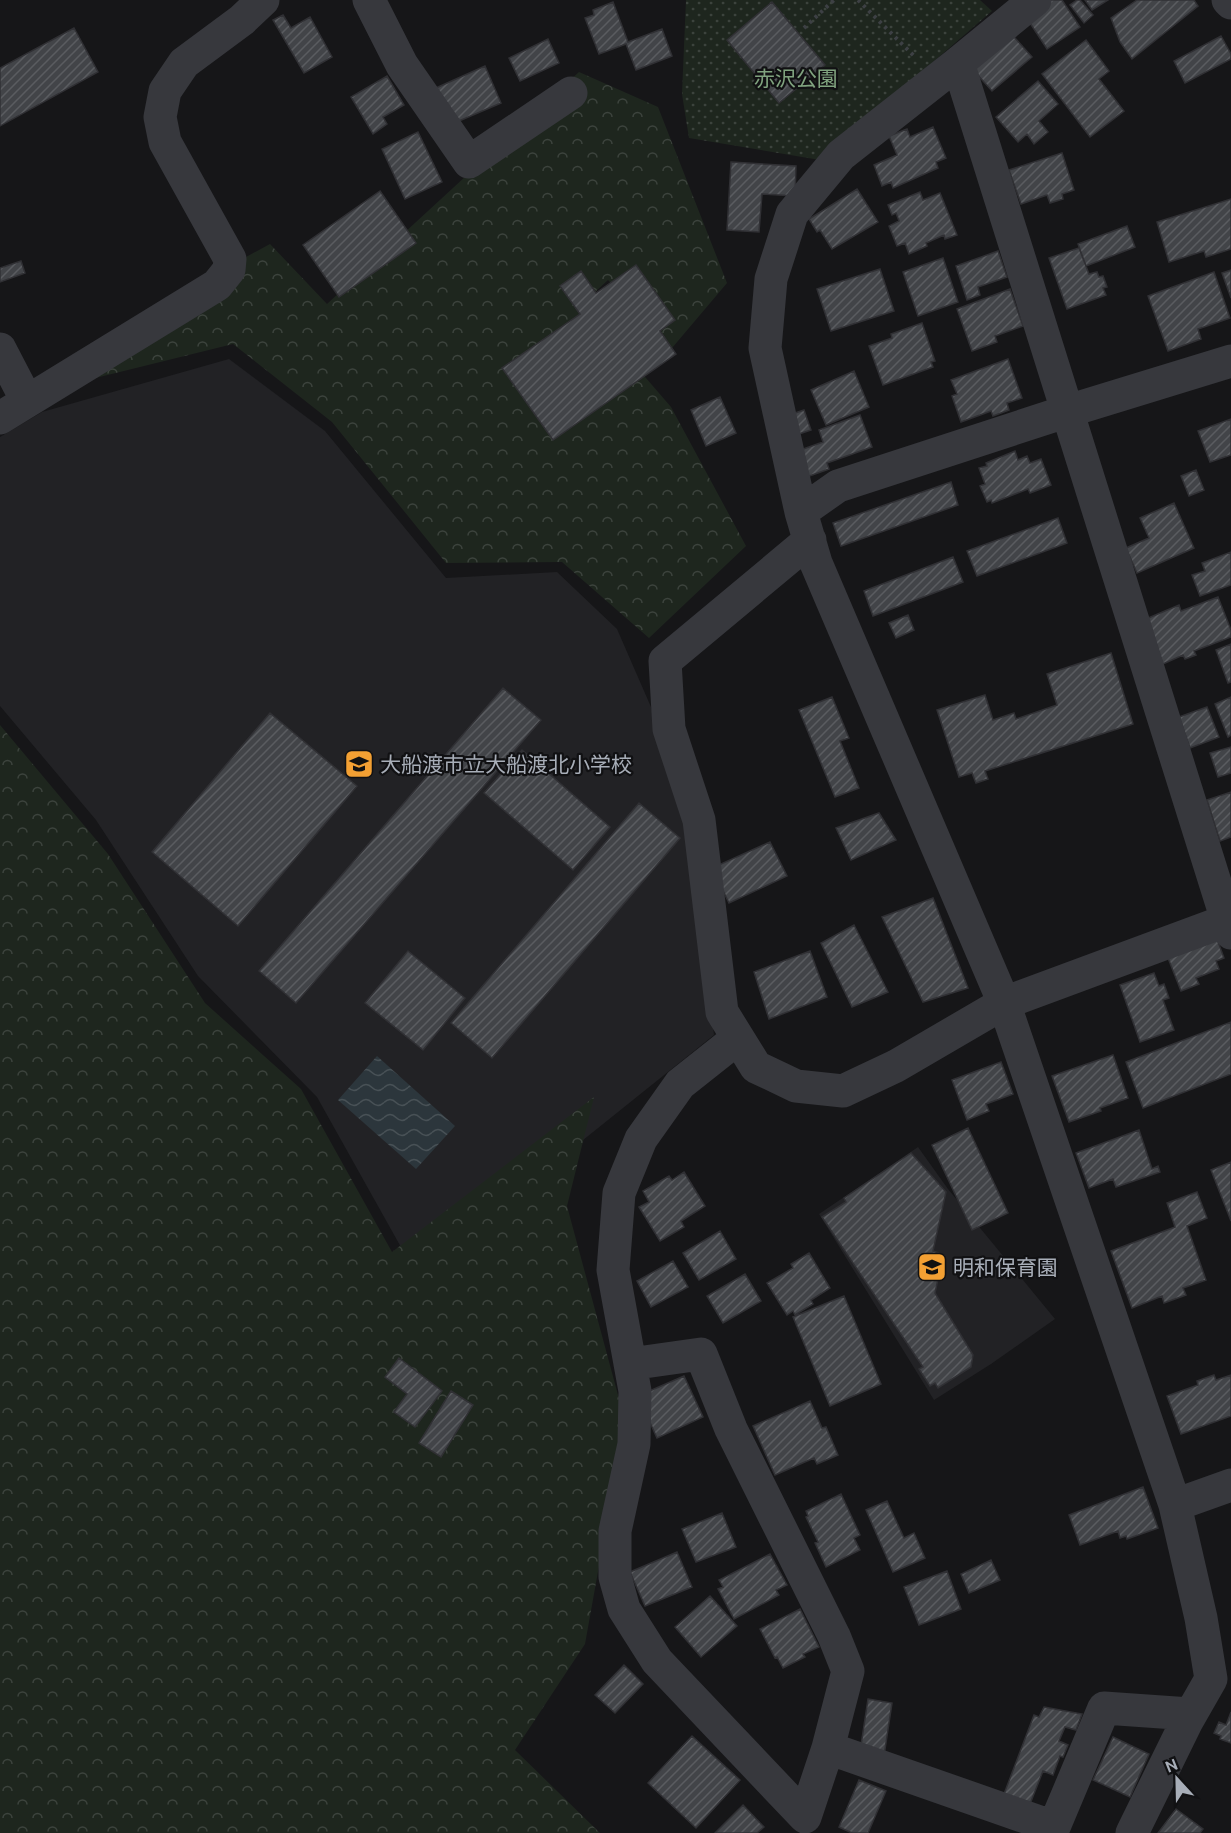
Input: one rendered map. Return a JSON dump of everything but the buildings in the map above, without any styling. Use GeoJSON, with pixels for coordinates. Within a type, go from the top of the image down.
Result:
{"type":"FeatureCollection","features":[{"type":"Feature","properties":{"kind":"street"},"geometry":{"type":"LineString","coordinates":[[0,418],[217,285],[229,270],[230,259],[165,142],[160,117],[165,91],[184,63],[242,20],[263,0]]}},
{"type":"Feature","properties":{"kind":"street"},"geometry":{"type":"LineString","coordinates":[[369,0],[402,65],[469,162],[571,93]]}},
{"type":"Feature","properties":{"kind":"street"},"geometry":{"type":"LineString","coordinates":[[1228,0],[1231,3]]}},
{"type":"Feature","properties":{"kind":"street"},"geometry":{"type":"LineString","coordinates":[[1016,5],[948,72],[841,156],[792,214],[771,279],[765,348],[805,526],[816,563],[1004,1003],[1175,1505],[1201,1618],[1221,1679],[1190,1714],[1132,1833]]}},
{"type":"Feature","properties":{"kind":"street"},"geometry":{"type":"LineString","coordinates":[[948,72],[1068,411],[1229,924],[1004,1003],[896,1066],[843,1091],[796,1086],[756,1066],[723,1012],[699,820],[669,729],[665,661],[805,526],[838,486],[1068,411],[1231,361]]}},
{"type":"Feature","properties":{"kind":"street"},"geometry":{"type":"LineString","coordinates":[[0,349],[27,401]]}},
{"type":"Feature","properties":{"kind":"street"},"geometry":{"type":"LineString","coordinates":[[630,1364],[701,1354],[731,1429],[834,1636],[848,1671],[828,1748],[805,1817],[657,1661],[624,1609],[615,1577],[615,1531],[634,1444],[635,1391],[630,1364],[613,1270],[619,1193],[641,1139],[680,1084],[738,1038]]}},
{"type":"Feature","properties":{"kind":"street"},"geometry":{"type":"LineString","coordinates":[[1175,1505],[1231,1485]]}},
{"type":"Feature","properties":{"kind":"street"},"geometry":{"type":"LineString","coordinates":[[828,1748],[1054,1827],[1104,1708],[1190,1714]]}},
{"type":"Feature","properties":{"kind":"path"},"geometry":{"type":"LineString","coordinates":[[804,28],[834,0]]}},
{"type":"Feature","properties":{"kind":"path"},"geometry":{"type":"LineString","coordinates":[[858,0],[948,72]]}},
{"type":"Feature","properties":{"kind":"shaded area","name":"大船渡市立大船渡北小学校"},"geometry":{"type":"Polygon","coordinates":[[[229,359],[325,431],[446,578],[557,572],[617,629],[651,707],[689,829],[714,1035],[416,1274],[317,1097],[198,976],[96,820],[0,706],[0,437],[42,412],[229,359]]]}},
{"type":"Feature","properties":{"kind":"shaded area","name":"明和保育園"},"geometry":{"type":"Polygon","coordinates":[[[918,1147],[948,1189],[1055,1319],[934,1400],[819,1214],[918,1147]]]}},
{"type":"Feature","properties":{"kind":"green space","name":"赤沢公園"},"geometry":{"type":"Polygon","coordinates":[[[686,0],[980,0],[992,11],[820,160],[689,138],[682,94],[686,0]]]}},
{"type":"Feature","properties":{"kind":"green space"},"geometry":{"type":"Polygon","coordinates":[[[579,72],[658,107],[727,283],[672,348],[608,280],[582,304],[671,407],[746,546],[649,638],[562,562],[446,563],[332,422],[233,344],[59,387],[211,276],[270,244],[327,304],[579,72]]]}},
{"type":"Feature","properties":{"kind":"green space"},"geometry":{"type":"Polygon","coordinates":[[[0,725],[108,854],[205,1003],[301,1089],[392,1252],[594,1097],[567,1206],[625,1421],[585,1644],[515,1750],[600,1833],[0,1833],[0,725]]]}},
{"type":"Feature","properties":{"kind":"water"},"geometry":{"type":"Polygon","coordinates":[[[377,1056],[455,1126],[416,1169],[338,1100],[377,1056]]]}},
{"type":"Feature","properties":{"kind":"place","name":"大船渡市立大船渡北小学校"},"geometry":{"type":"Point","coordinates":[359,764]}},
{"type":"Feature","properties":{"kind":"place","name":"明和保育園"},"geometry":{"type":"Point","coordinates":[932,1267]}}]}
